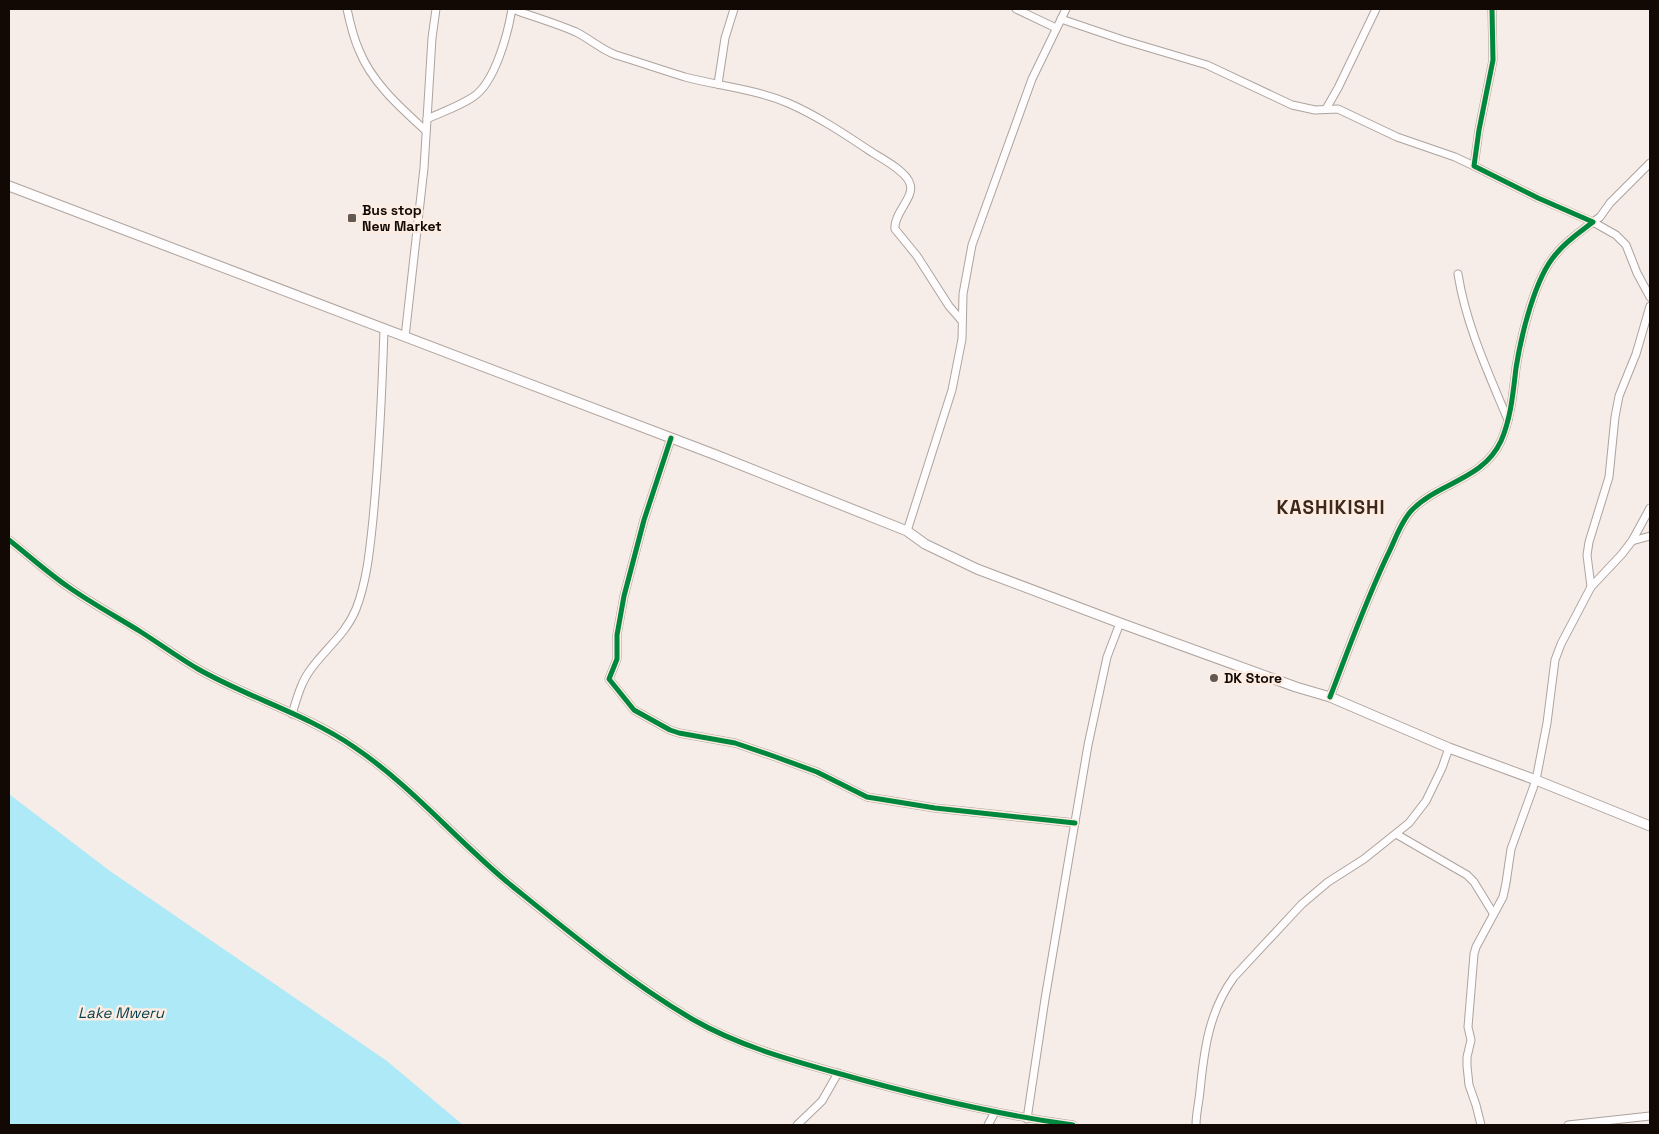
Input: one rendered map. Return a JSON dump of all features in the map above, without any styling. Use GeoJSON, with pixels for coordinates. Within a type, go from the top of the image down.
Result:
{"type":"FeatureCollection","features":[{"type":"Feature","properties":{"kind":"main road"},"geometry":{"type":"LineString","coordinates":[[9,186],[671,438],[907,531],[925,544],[977,569],[1296,687],[1330,697],[1449,748],[1536,780],[1650,826]]}},
{"type":"Feature","properties":{"kind":"street"},"geometry":{"type":"LineString","coordinates":[[347,9],[359,52],[375,78],[396,103],[426,131]]}},
{"type":"Feature","properties":{"kind":"street"},"geometry":{"type":"LineString","coordinates":[[405,337],[428,119],[432,38],[436,9]]}},
{"type":"Feature","properties":{"kind":"street"},"geometry":{"type":"LineString","coordinates":[[428,119],[472,98],[483,88],[494,70],[507,32],[512,9],[576,32],[613,54],[685,77],[761,94],[787,103],[809,113],[882,158],[906,176],[911,190],[896,220],[895,229],[917,256],[949,306],[962,321]]}},
{"type":"Feature","properties":{"kind":"street"},"geometry":{"type":"LineString","coordinates":[[718,84],[726,38],[734,9]]}},
{"type":"Feature","properties":{"kind":"street"},"geometry":{"type":"LineString","coordinates":[[1016,9],[1056,28]]}},
{"type":"Feature","properties":{"kind":"street"},"geometry":{"type":"LineString","coordinates":[[907,531],[952,390],[962,339],[963,294],[972,245],[1032,79],[1066,9]]}},
{"type":"Feature","properties":{"kind":"street"},"geometry":{"type":"LineString","coordinates":[[1326,109],[1376,9]]}},
{"type":"Feature","properties":{"kind":"street"},"geometry":{"type":"LineString","coordinates":[[1474,166],[1493,60],[1492,9]]}},
{"type":"Feature","properties":{"kind":"street"},"geometry":{"type":"LineString","coordinates":[[1061,19],[1207,65],[1292,105],[1315,110],[1338,109],[1397,137],[1455,157],[1538,198],[1593,222],[1616,236],[1626,245],[1637,273],[1650,297]]}},
{"type":"Feature","properties":{"kind":"street"},"geometry":{"type":"LineString","coordinates":[[1330,697],[1377,576],[1397,534],[1411,511],[1424,500],[1474,473],[1496,449],[1506,429],[1513,398],[1520,345],[1537,289],[1545,270],[1554,255],[1567,242],[1600,216],[1610,202],[1650,163]]}},
{"type":"Feature","properties":{"kind":"street"},"geometry":{"type":"LineString","coordinates":[[1458,274],[1462,299],[1470,326],[1508,420]]}},
{"type":"Feature","properties":{"kind":"street"},"geometry":{"type":"LineString","coordinates":[[1591,587],[1588,568],[1589,542],[1609,477],[1619,396],[1636,354],[1650,306]]}},
{"type":"Feature","properties":{"kind":"street"},"geometry":{"type":"LineString","coordinates":[[292,714],[300,687],[311,669],[338,640],[348,625],[362,588],[375,501],[384,329]]}},
{"type":"Feature","properties":{"kind":"street"},"geometry":{"type":"LineString","coordinates":[[671,438],[644,520],[631,568],[617,635],[617,659],[609,679],[634,710],[679,733],[743,746],[817,772],[867,797],[935,808],[1075,823]]}},
{"type":"Feature","properties":{"kind":"street"},"geometry":{"type":"LineString","coordinates":[[1480,1125],[1467,1075],[1467,1057],[1471,1040],[1468,1027],[1474,954],[1503,896],[1511,849],[1536,780],[1547,723],[1555,660],[1561,644],[1591,587],[1632,541],[1650,508]]}},
{"type":"Feature","properties":{"kind":"street"},"geometry":{"type":"LineString","coordinates":[[1632,541],[1650,536]]}},
{"type":"Feature","properties":{"kind":"street"},"geometry":{"type":"LineString","coordinates":[[9,540],[67,586],[198,669],[320,727],[357,749],[422,803],[487,866],[630,978],[694,1020],[745,1044],[784,1058],[888,1088],[1027,1119],[1073,1125]]}},
{"type":"Feature","properties":{"kind":"street"},"geometry":{"type":"LineString","coordinates":[[1027,1119],[1088,745],[1107,656],[1120,623]]}},
{"type":"Feature","properties":{"kind":"street"},"geometry":{"type":"LineString","coordinates":[[1196,1125],[1202,1064],[1208,1034],[1224,990],[1302,904],[1328,882],[1364,859],[1408,824],[1426,801],[1442,768],[1449,748]]}},
{"type":"Feature","properties":{"kind":"street"},"geometry":{"type":"LineString","coordinates":[[1396,834],[1468,875],[1493,913]]}},
{"type":"Feature","properties":{"kind":"street"},"geometry":{"type":"LineString","coordinates":[[797,1125],[822,1100],[838,1073]]}},
{"type":"Feature","properties":{"kind":"street"},"geometry":{"type":"LineString","coordinates":[[988,1125],[995,1112]]}},
{"type":"Feature","properties":{"kind":"street"},"geometry":{"type":"LineString","coordinates":[[1568,1125],[1650,1116]]}},
{"type":"Feature","properties":{"kind":"water","name":"Lake Mweru"},"geometry":{"type":"Polygon","coordinates":[[[9,794],[110,871],[387,1061],[463,1125],[9,1125],[9,794]]]}},
{"type":"Feature","properties":{"kind":"cycle path"},"geometry":{"type":"LineString","coordinates":[[1330,697],[1358,623],[1405,519],[1423,501],[1472,473],[1493,454],[1501,441],[1513,396],[1518,355],[1525,324],[1535,292],[1548,264],[1560,249],[1593,222],[1538,198],[1474,166],[1493,60],[1492,9]]}},
{"type":"Feature","properties":{"kind":"cycle path"},"geometry":{"type":"LineString","coordinates":[[671,438],[644,520],[624,596],[617,635],[617,659],[609,679],[634,710],[670,730],[735,743],[817,772],[867,797],[935,808],[1075,823]]}},
{"type":"Feature","properties":{"kind":"cycle path"},"geometry":{"type":"LineString","coordinates":[[9,540],[76,592],[191,665],[237,689],[317,725],[354,747],[396,779],[512,886],[622,973],[692,1019],[744,1044],[837,1073],[954,1103],[1073,1125]]}},
{"type":"Feature","properties":{"kind":"place","name":"Bus stop New Market"},"geometry":{"type":"Point","coordinates":[352,218]}},
{"type":"Feature","properties":{"kind":"place","name":"DK Store"},"geometry":{"type":"Point","coordinates":[1214,678]}},
{"type":"Feature","properties":{"kind":"district","name":"KASHIKISHI"},"geometry":{"type":"Point","coordinates":[1331,507]}}]}
